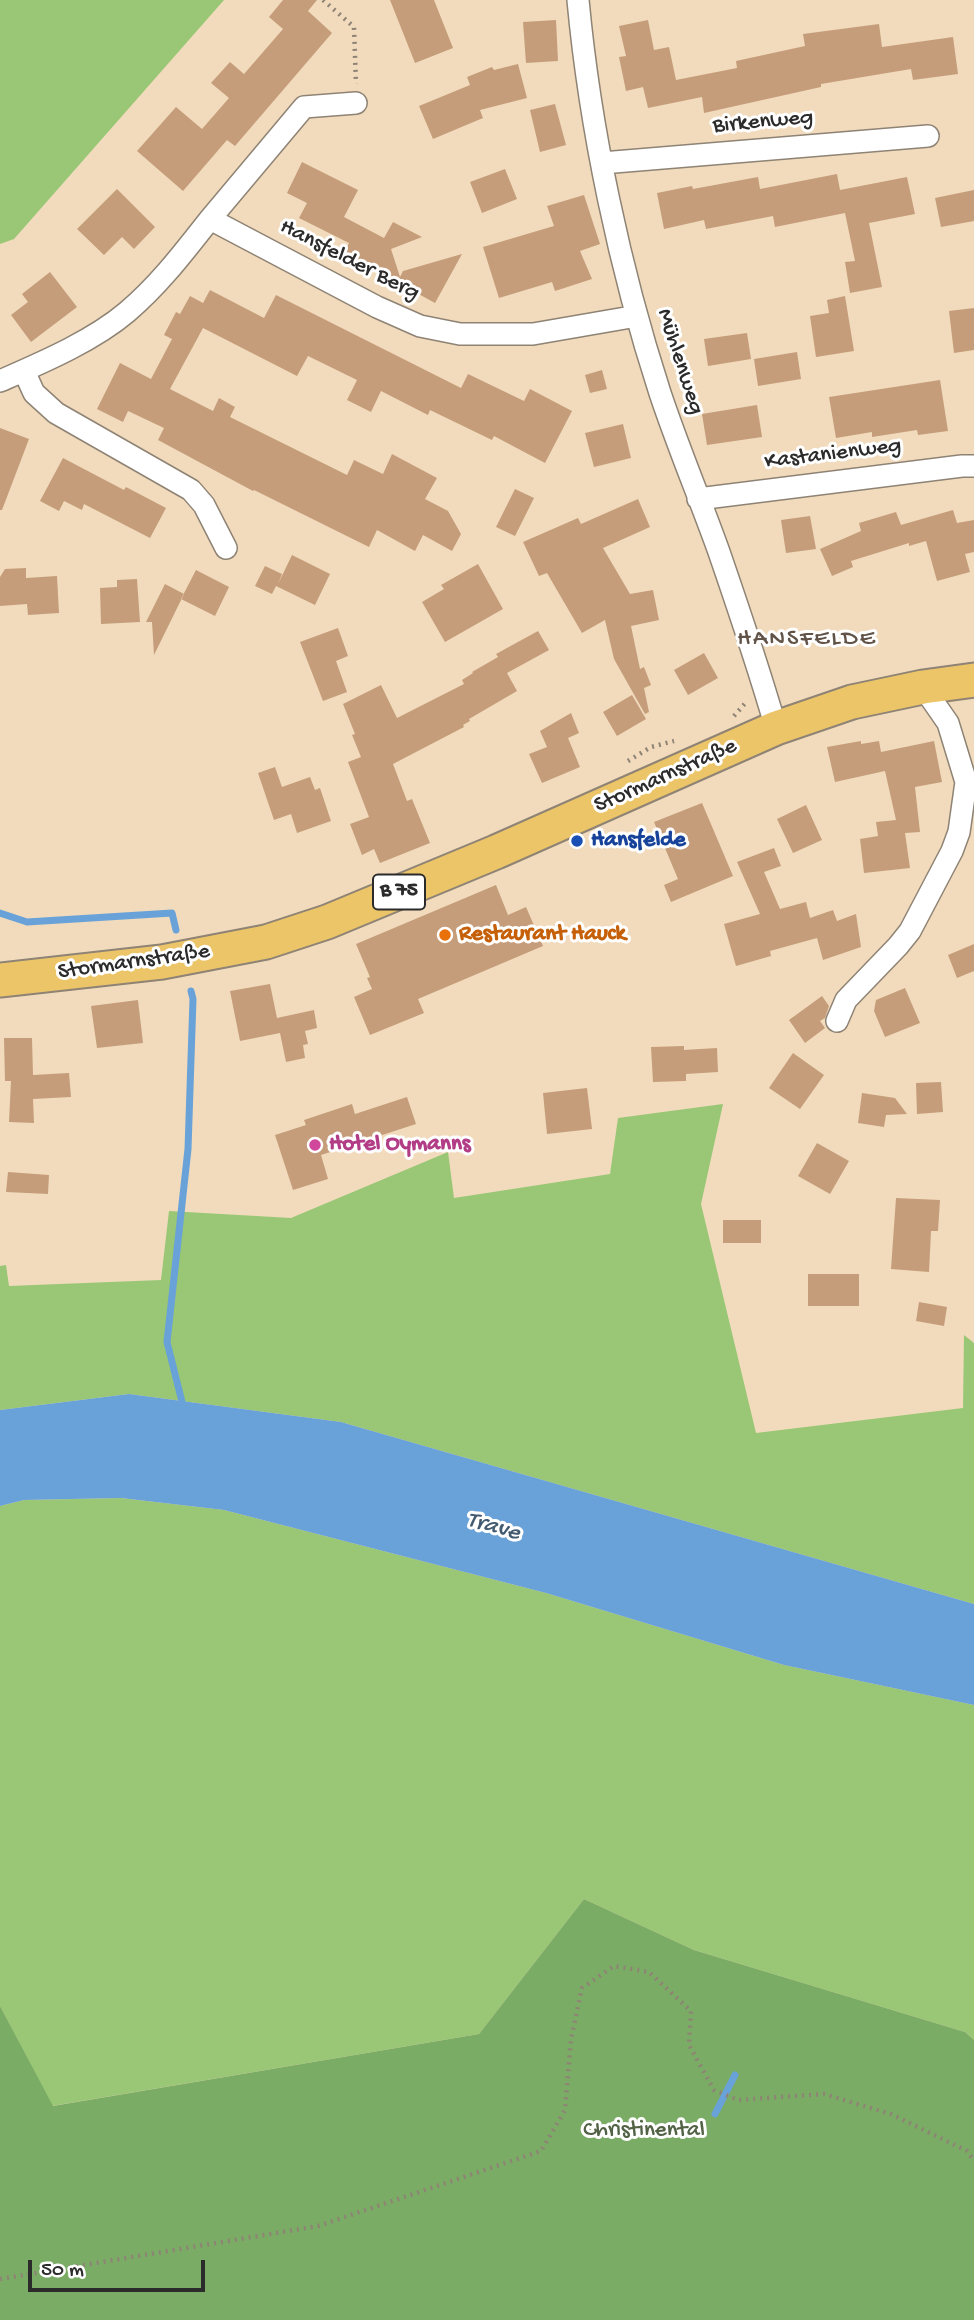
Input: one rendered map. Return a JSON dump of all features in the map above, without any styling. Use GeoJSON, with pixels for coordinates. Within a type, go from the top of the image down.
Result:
{"type":"FeatureCollection","features":[{"type":"Feature","properties":{"kind":"main road","name":"Stormarnstraße"},"geometry":{"type":"LineString","coordinates":[[0,980],[162,962],[245,947],[327,922],[496,852],[776,729],[852,702],[923,687],[974,680]]}},
{"type":"Feature","properties":{"kind":"street","name":"Mühlenweg"},"geometry":{"type":"LineString","coordinates":[[578,0],[582,46],[602,163],[636,316],[661,396],[767,695],[776,729]]}},
{"type":"Feature","properties":{"kind":"street"},"geometry":{"type":"LineString","coordinates":[[0,381],[98,333],[127,313],[174,264],[304,107],[356,103]]}},
{"type":"Feature","properties":{"kind":"street","name":"Birkenweg"},"geometry":{"type":"LineString","coordinates":[[602,163],[928,136]]}},
{"type":"Feature","properties":{"kind":"street","name":"Hansfelder Berg"},"geometry":{"type":"LineString","coordinates":[[210,219],[377,307],[420,326],[460,334],[533,334],[636,316]]}},
{"type":"Feature","properties":{"kind":"street"},"geometry":{"type":"LineString","coordinates":[[24,371],[34,393],[56,413],[191,490],[204,505],[226,548]]}},
{"type":"Feature","properties":{"kind":"street","name":"Kastanienweg"},"geometry":{"type":"LineString","coordinates":[[698,499],[974,466]]}},
{"type":"Feature","properties":{"kind":"street"},"geometry":{"type":"LineString","coordinates":[[836,1021],[846,1000],[909,931],[952,851],[959,832],[966,782],[947,723],[923,687]]}},
{"type":"Feature","properties":{"kind":"path"},"geometry":{"type":"LineString","coordinates":[[323,0],[354,27],[356,103]]}},
{"type":"Feature","properties":{"kind":"path"},"geometry":{"type":"LineString","coordinates":[[731,719],[748,700],[767,695]]}},
{"type":"Feature","properties":{"kind":"path"},"geometry":{"type":"LineString","coordinates":[[618,767],[651,747],[684,738]]}},
{"type":"Feature","properties":{"kind":"path"},"geometry":{"type":"LineString","coordinates":[[0,2279],[318,2226],[541,2151],[565,2110],[571,2039],[582,1988],[614,1966],[649,1972],[691,2011],[689,2045],[714,2090],[738,2100],[824,2094],[891,2114],[967,2151],[974,2161]]}},
{"type":"Feature","properties":{"kind":"green space"},"geometry":{"type":"Polygon","coordinates":[[[0,0],[224,0],[14,239],[0,244],[0,0]]]}},
{"type":"Feature","properties":{"kind":"green space"},"geometry":{"type":"Polygon","coordinates":[[[723,1104],[701,1204],[756,1433],[963,1408],[964,1335],[974,1343],[974,1604],[341,1422],[129,1394],[0,1410],[0,1266],[6,1265],[9,1286],[161,1280],[169,1211],[291,1218],[448,1152],[454,1198],[610,1174],[618,1118],[723,1104]]]}},
{"type":"Feature","properties":{"kind":"green space"},"geometry":{"type":"Polygon","coordinates":[[[121,1498],[224,1510],[546,1593],[784,1665],[974,1705],[974,2040],[965,2032],[694,1950],[584,1899],[479,2034],[52,2106],[0,2006],[0,1506],[24,1500],[121,1498]]]}},
{"type":"Feature","properties":{"kind":"green space","name":"Christinental"},"geometry":{"type":"Polygon","coordinates":[[[584,1899],[694,1950],[965,2032],[974,2040],[974,2320],[0,2320],[0,2006],[53,2106],[479,2034],[584,1899]]]}},
{"type":"Feature","properties":{"kind":"water","name":"Trave"},"geometry":{"type":"Polygon","coordinates":[[[129,1394],[341,1422],[974,1604],[974,1705],[784,1665],[546,1593],[224,1510],[121,1498],[24,1500],[0,1506],[0,1410],[129,1394]]]}},
{"type":"Feature","properties":{"kind":"building"},"geometry":{"type":"Polygon","coordinates":[[[283,0],[317,0],[308,11],[332,33],[235,146],[227,140],[183,191],[137,151],[176,107],[202,129],[229,98],[211,83],[230,62],[244,74],[283,29],[269,17],[283,0]]]}},
{"type":"Feature","properties":{"kind":"building"},"geometry":{"type":"Polygon","coordinates":[[[390,0],[434,0],[453,48],[415,63],[390,0]]]}},
{"type":"Feature","properties":{"kind":"building"},"geometry":{"type":"Polygon","coordinates":[[[556,20],[558,61],[526,63],[523,22],[556,20]]]}},
{"type":"Feature","properties":{"kind":"building"},"geometry":{"type":"Polygon","coordinates":[[[648,20],[654,50],[669,47],[676,80],[737,68],[736,61],[805,46],[803,34],[879,24],[882,47],[953,37],[958,74],[913,80],[911,69],[821,84],[821,87],[704,113],[702,97],[648,108],[643,87],[626,91],[619,57],[626,56],[619,26],[648,20]]]}},
{"type":"Feature","properties":{"kind":"building"},"geometry":{"type":"Polygon","coordinates":[[[518,64],[527,98],[480,110],[483,118],[433,139],[419,106],[470,85],[467,77],[492,67],[494,70],[518,64]]]}},
{"type":"Feature","properties":{"kind":"building"},"geometry":{"type":"Polygon","coordinates":[[[555,104],[566,145],[540,152],[530,110],[555,104]]]}},
{"type":"Feature","properties":{"kind":"building"},"geometry":{"type":"Polygon","coordinates":[[[302,162],[358,190],[344,217],[384,238],[393,222],[422,237],[391,249],[400,277],[403,271],[462,254],[435,303],[344,253],[349,243],[299,218],[307,203],[287,193],[302,162]]]}},
{"type":"Feature","properties":{"kind":"building"},"geometry":{"type":"Polygon","coordinates":[[[505,169],[517,199],[482,213],[470,182],[505,169]]]}},
{"type":"Feature","properties":{"kind":"building"},"geometry":{"type":"Polygon","coordinates":[[[837,174],[840,190],[907,177],[915,214],[869,223],[882,287],[850,293],[845,262],[855,261],[845,213],[775,227],[773,216],[706,229],[704,220],[664,229],[657,193],[758,177],[760,189],[837,174]]]}},
{"type":"Feature","properties":{"kind":"building"},"geometry":{"type":"Polygon","coordinates":[[[117,189],[155,227],[134,249],[122,237],[104,255],[77,229],[117,189]]]}},
{"type":"Feature","properties":{"kind":"building"},"geometry":{"type":"Polygon","coordinates":[[[974,190],[974,221],[941,227],[935,198],[974,190]]]}},
{"type":"Feature","properties":{"kind":"building"},"geometry":{"type":"Polygon","coordinates":[[[584,195],[600,244],[580,251],[592,279],[555,291],[552,282],[499,298],[483,247],[554,226],[547,206],[584,195]]]}},
{"type":"Feature","properties":{"kind":"building"},"geometry":{"type":"Polygon","coordinates":[[[50,272],[77,307],[31,342],[11,315],[28,302],[22,294],[50,272]]]}},
{"type":"Feature","properties":{"kind":"building"},"geometry":{"type":"Polygon","coordinates":[[[210,290],[264,318],[276,295],[461,388],[468,374],[524,401],[530,389],[572,411],[545,463],[494,436],[492,440],[430,410],[428,415],[381,391],[371,412],[347,400],[357,380],[308,356],[297,376],[203,328],[170,389],[213,411],[219,398],[235,407],[230,417],[347,475],[354,460],[383,474],[392,454],[437,478],[425,499],[448,511],[461,534],[452,551],[423,535],[415,551],[377,530],[369,547],[253,491],[158,440],[164,428],[128,411],[123,422],[97,409],[120,363],[151,379],[172,339],[164,335],[176,312],[180,314],[190,296],[203,303],[210,290]]]}},
{"type":"Feature","properties":{"kind":"building"},"geometry":{"type":"Polygon","coordinates":[[[845,296],[854,351],[816,357],[810,316],[829,313],[827,300],[845,296]]]}},
{"type":"Feature","properties":{"kind":"building"},"geometry":{"type":"Polygon","coordinates":[[[974,308],[974,350],[954,353],[949,311],[974,308]]]}},
{"type":"Feature","properties":{"kind":"building"},"geometry":{"type":"Polygon","coordinates":[[[747,333],[751,359],[708,366],[704,339],[747,333]]]}},
{"type":"Feature","properties":{"kind":"building"},"geometry":{"type":"Polygon","coordinates":[[[797,352],[801,379],[758,386],[754,359],[797,352]]]}},
{"type":"Feature","properties":{"kind":"building"},"geometry":{"type":"Polygon","coordinates":[[[602,370],[607,389],[590,393],[585,375],[602,370]]]}},
{"type":"Feature","properties":{"kind":"building"},"geometry":{"type":"Polygon","coordinates":[[[940,380],[948,431],[918,435],[917,430],[872,437],[872,432],[836,438],[829,397],[940,380]]]}},
{"type":"Feature","properties":{"kind":"building"},"geometry":{"type":"Polygon","coordinates":[[[757,405],[762,437],[707,445],[702,414],[757,405]]]}},
{"type":"Feature","properties":{"kind":"building"},"geometry":{"type":"Polygon","coordinates":[[[623,424],[631,458],[594,467],[585,433],[623,424]]]}},
{"type":"Feature","properties":{"kind":"building"},"geometry":{"type":"Polygon","coordinates":[[[0,428],[29,439],[2,510],[0,510],[0,428]]]}},
{"type":"Feature","properties":{"kind":"building"},"geometry":{"type":"Polygon","coordinates":[[[63,458],[124,490],[126,487],[166,508],[150,538],[84,504],[82,510],[64,501],[59,511],[40,501],[63,458]]]}},
{"type":"Feature","properties":{"kind":"building"},"geometry":{"type":"Polygon","coordinates":[[[515,489],[534,498],[515,536],[496,527],[515,489]]]}},
{"type":"Feature","properties":{"kind":"building"},"geometry":{"type":"Polygon","coordinates":[[[638,499],[650,527],[603,548],[630,594],[653,590],[659,620],[631,626],[640,669],[644,667],[651,685],[644,688],[649,712],[645,714],[614,659],[605,620],[582,633],[547,573],[539,576],[523,542],[578,518],[581,524],[638,499]]]}},
{"type":"Feature","properties":{"kind":"building"},"geometry":{"type":"Polygon","coordinates":[[[953,510],[957,523],[974,520],[974,552],[965,554],[970,572],[937,581],[926,541],[909,546],[909,543],[851,561],[853,567],[832,576],[820,549],[861,531],[859,523],[896,512],[901,525],[953,510]]]}},
{"type":"Feature","properties":{"kind":"building"},"geometry":{"type":"Polygon","coordinates":[[[810,516],[816,549],[786,553],[781,520],[810,516]]]}},
{"type":"Feature","properties":{"kind":"building"},"geometry":{"type":"Polygon","coordinates":[[[292,555],[330,574],[315,605],[276,586],[272,594],[255,586],[265,566],[282,574],[278,584],[292,555]]]}},
{"type":"Feature","properties":{"kind":"building"},"geometry":{"type":"Polygon","coordinates":[[[478,564],[503,609],[445,642],[422,602],[444,589],[441,585],[478,564]]]}},
{"type":"Feature","properties":{"kind":"building"},"geometry":{"type":"Polygon","coordinates":[[[26,568],[26,578],[57,576],[59,613],[28,615],[27,604],[0,606],[0,577],[5,569],[26,568]]]}},
{"type":"Feature","properties":{"kind":"building"},"geometry":{"type":"Polygon","coordinates":[[[196,570],[229,587],[215,616],[181,599],[196,570]]]}},
{"type":"Feature","properties":{"kind":"building"},"geometry":{"type":"Polygon","coordinates":[[[137,579],[140,622],[101,624],[100,588],[117,587],[117,580],[137,579]]]}},
{"type":"Feature","properties":{"kind":"building"},"geometry":{"type":"Polygon","coordinates":[[[165,584],[184,594],[154,655],[152,622],[146,622],[165,584]]]}},
{"type":"Feature","properties":{"kind":"building"},"geometry":{"type":"Polygon","coordinates":[[[338,628],[348,656],[336,661],[347,692],[323,701],[300,642],[338,628]]]}},
{"type":"Feature","properties":{"kind":"building"},"geometry":{"type":"Polygon","coordinates":[[[538,631],[549,650],[507,673],[517,691],[469,719],[464,727],[393,764],[407,801],[412,799],[430,843],[380,863],[374,849],[362,855],[350,824],[369,817],[348,762],[361,757],[343,704],[381,685],[397,718],[464,684],[462,680],[498,657],[496,654],[538,631]]]}},
{"type":"Feature","properties":{"kind":"building"},"geometry":{"type":"Polygon","coordinates":[[[704,653],[718,678],[688,695],[674,670],[704,653]]]}},
{"type":"Feature","properties":{"kind":"building"},"geometry":{"type":"Polygon","coordinates":[[[632,695],[646,719],[617,736],[603,712],[632,695]]]}},
{"type":"Feature","properties":{"kind":"building"},"geometry":{"type":"Polygon","coordinates":[[[571,713],[579,733],[568,738],[580,767],[542,783],[529,754],[547,747],[540,731],[571,713]]]}},
{"type":"Feature","properties":{"kind":"building"},"geometry":{"type":"Polygon","coordinates":[[[861,741],[861,744],[879,741],[881,752],[934,741],[942,782],[915,787],[920,832],[905,833],[910,868],[864,873],[860,839],[878,836],[876,822],[896,820],[885,771],[835,782],[827,747],[861,741]]]}},
{"type":"Feature","properties":{"kind":"building"},"geometry":{"type":"Polygon","coordinates":[[[275,767],[282,787],[310,777],[315,790],[320,788],[331,821],[297,833],[291,814],[274,820],[258,773],[275,767]]]}},
{"type":"Feature","properties":{"kind":"building"},"geometry":{"type":"Polygon","coordinates":[[[702,803],[733,876],[671,902],[664,885],[678,879],[654,822],[702,803]]]}},
{"type":"Feature","properties":{"kind":"building"},"geometry":{"type":"Polygon","coordinates":[[[806,805],[822,840],[793,853],[777,819],[806,805]]]}},
{"type":"Feature","properties":{"kind":"building"},"geometry":{"type":"Polygon","coordinates":[[[774,848],[781,866],[764,872],[780,909],[806,902],[810,918],[833,910],[837,921],[856,914],[861,947],[823,960],[817,938],[770,951],[771,956],[736,966],[724,924],[760,914],[737,862],[774,848]]]}},
{"type":"Feature","properties":{"kind":"building"},"geometry":{"type":"Polygon","coordinates":[[[496,885],[508,915],[526,907],[543,946],[418,999],[424,1013],[370,1035],[354,997],[372,989],[367,978],[370,977],[356,944],[496,885]]]}},
{"type":"Feature","properties":{"kind":"building"},"geometry":{"type":"Polygon","coordinates":[[[974,944],[974,971],[957,978],[948,955],[974,944]]]}},
{"type":"Feature","properties":{"kind":"building"},"geometry":{"type":"Polygon","coordinates":[[[270,984],[277,1018],[314,1010],[317,1028],[305,1031],[308,1044],[303,1045],[305,1058],[286,1062],[280,1033],[240,1041],[230,991],[270,984]]]}},
{"type":"Feature","properties":{"kind":"building"},"geometry":{"type":"Polygon","coordinates":[[[905,988],[920,1023],[885,1037],[874,1011],[876,1000],[905,988]]]}},
{"type":"Feature","properties":{"kind":"building"},"geometry":{"type":"Polygon","coordinates":[[[822,996],[829,1006],[825,1018],[820,1021],[825,1028],[805,1043],[789,1020],[822,996]]]}},
{"type":"Feature","properties":{"kind":"building"},"geometry":{"type":"Polygon","coordinates":[[[138,1000],[143,1043],[97,1048],[91,1006],[138,1000]]]}},
{"type":"Feature","properties":{"kind":"building"},"geometry":{"type":"Polygon","coordinates":[[[4,1038],[32,1038],[33,1075],[69,1073],[71,1097],[33,1099],[34,1123],[9,1122],[11,1081],[5,1081],[4,1038]]]}},
{"type":"Feature","properties":{"kind":"building"},"geometry":{"type":"Polygon","coordinates":[[[684,1046],[684,1050],[717,1048],[718,1072],[686,1074],[686,1081],[653,1082],[651,1047],[684,1046]]]}},
{"type":"Feature","properties":{"kind":"building"},"geometry":{"type":"Polygon","coordinates":[[[793,1053],[824,1075],[800,1109],[769,1088],[793,1053]]]}},
{"type":"Feature","properties":{"kind":"building"},"geometry":{"type":"Polygon","coordinates":[[[941,1082],[943,1112],[917,1114],[916,1083],[941,1082]]]}},
{"type":"Feature","properties":{"kind":"building"},"geometry":{"type":"Polygon","coordinates":[[[587,1088],[592,1129],[547,1134],[543,1093],[587,1088]]]}},
{"type":"Feature","properties":{"kind":"building"},"geometry":{"type":"Polygon","coordinates":[[[862,1093],[895,1098],[907,1114],[886,1115],[884,1127],[858,1123],[862,1093]]]}},
{"type":"Feature","properties":{"kind":"building","name":"Hotel Oymanns"},"geometry":{"type":"Polygon","coordinates":[[[407,1097],[416,1124],[321,1155],[328,1179],[293,1190],[275,1135],[306,1125],[304,1120],[352,1104],[355,1114],[407,1097]]]}},
{"type":"Feature","properties":{"kind":"building"},"geometry":{"type":"Polygon","coordinates":[[[817,1143],[849,1161],[830,1194],[798,1176],[817,1143]]]}},
{"type":"Feature","properties":{"kind":"building"},"geometry":{"type":"Polygon","coordinates":[[[8,1172],[49,1175],[48,1194],[6,1192],[8,1172]]]}},
{"type":"Feature","properties":{"kind":"building"},"geometry":{"type":"Polygon","coordinates":[[[896,1198],[940,1200],[938,1231],[931,1231],[929,1272],[891,1269],[896,1198]]]}},
{"type":"Feature","properties":{"kind":"building"},"geometry":{"type":"Polygon","coordinates":[[[723,1220],[761,1220],[761,1243],[723,1243],[723,1220]]]}},
{"type":"Feature","properties":{"kind":"building"},"geometry":{"type":"Polygon","coordinates":[[[808,1274],[859,1274],[859,1306],[808,1306],[808,1274]]]}},
{"type":"Feature","properties":{"kind":"building"},"geometry":{"type":"Polygon","coordinates":[[[919,1302],[947,1307],[944,1326],[916,1321],[919,1302]]]}},
{"type":"Feature","properties":{"kind":"waterway"},"geometry":{"type":"LineString","coordinates":[[0,913],[27,922],[172,913],[176,930]]}},
{"type":"Feature","properties":{"kind":"waterway"},"geometry":{"type":"LineString","coordinates":[[184,1410],[167,1342],[188,1149],[193,999],[191,991]]}},
{"type":"Feature","properties":{"kind":"waterway"},"geometry":{"type":"LineString","coordinates":[[715,2114],[735,2075]]}},
{"type":"Feature","properties":{"kind":"place","name":"Hansfelde"},"geometry":{"type":"Point","coordinates":[577,841]}},
{"type":"Feature","properties":{"kind":"place","name":"Restaurant Hauck"},"geometry":{"type":"Point","coordinates":[445,935]}},
{"type":"Feature","properties":{"kind":"place","name":"Hotel Oymanns"},"geometry":{"type":"Point","coordinates":[315,1145]}},
{"type":"Feature","properties":{"kind":"district","name":"HANSFELDE"},"geometry":{"type":"Point","coordinates":[807,640]}}]}
